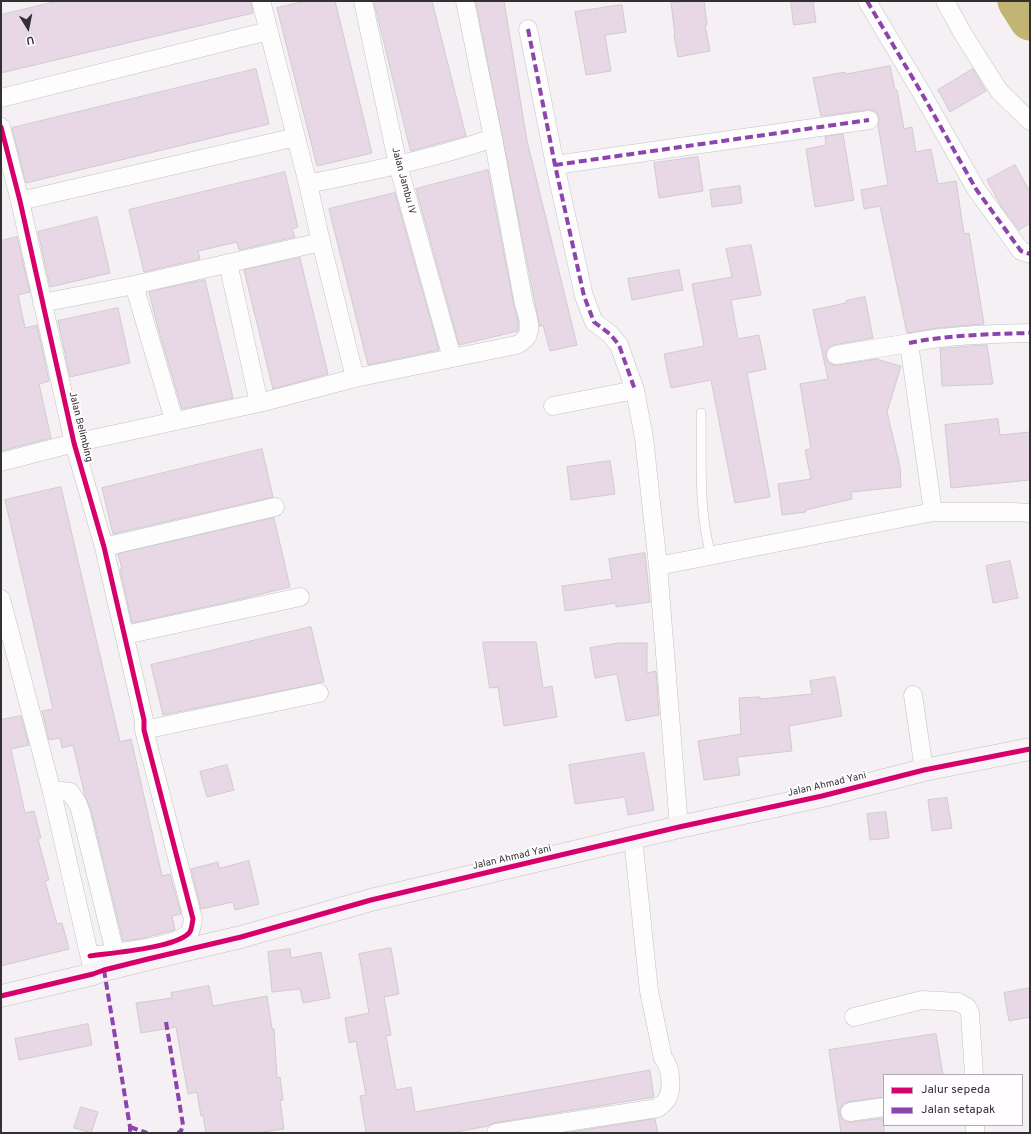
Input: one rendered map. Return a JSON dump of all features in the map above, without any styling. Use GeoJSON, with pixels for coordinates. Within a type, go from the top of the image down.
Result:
{"type":"FeatureCollection","features":[{"type":"Feature","properties":{"kind":"street"},"geometry":{"type":"LineString","coordinates":[[261,1],[308,184],[355,378]]}},
{"type":"Feature","properties":{"kind":"street","name":"Jalan Jambu IV"},"geometry":{"type":"LineString","coordinates":[[363,1],[398,165],[452,358]]}},
{"type":"Feature","properties":{"kind":"street"},"geometry":{"type":"LineString","coordinates":[[1,462],[74,443],[174,420],[259,403],[355,378],[516,345],[525,340],[528,334],[529,322],[524,304],[493,138],[465,1]]}},
{"type":"Feature","properties":{"kind":"street"},"geometry":{"type":"LineString","coordinates":[[867,1],[976,189],[1021,251],[1030,254]]}},
{"type":"Feature","properties":{"kind":"street"},"geometry":{"type":"LineString","coordinates":[[945,1],[963,34],[999,90],[1030,121]]}},
{"type":"Feature","properties":{"kind":"street"},"geometry":{"type":"LineString","coordinates":[[528,29],[555,165],[589,313],[594,322],[610,334],[619,345],[635,390],[644,438],[658,566],[679,827]]}},
{"type":"Feature","properties":{"kind":"street"},"geometry":{"type":"LineString","coordinates":[[1,98],[268,31]]}},
{"type":"Feature","properties":{"kind":"street"},"geometry":{"type":"LineString","coordinates":[[555,165],[869,120]]}},
{"type":"Feature","properties":{"kind":"street","name":"Jalan Belimbing"},"geometry":{"type":"LineString","coordinates":[[1,127],[20,201],[74,443],[104,547],[144,720],[144,730],[193,918],[192,927],[189,933],[177,940],[153,948],[115,952],[92,965]]}},
{"type":"Feature","properties":{"kind":"street"},"geometry":{"type":"LineString","coordinates":[[20,201],[296,137]]}},
{"type":"Feature","properties":{"kind":"street"},"geometry":{"type":"LineString","coordinates":[[308,184],[398,165],[464,148],[493,138]]}},
{"type":"Feature","properties":{"kind":"street"},"geometry":{"type":"LineString","coordinates":[[42,302],[134,285],[321,242]]}},
{"type":"Feature","properties":{"kind":"street"},"geometry":{"type":"LineString","coordinates":[[228,263],[259,403]]}},
{"type":"Feature","properties":{"kind":"street"},"geometry":{"type":"LineString","coordinates":[[134,285],[174,420]]}},
{"type":"Feature","properties":{"kind":"street"},"geometry":{"type":"LineString","coordinates":[[836,355],[930,338],[958,335],[1030,333]]}},
{"type":"Feature","properties":{"kind":"street"},"geometry":{"type":"LineString","coordinates":[[909,343],[933,512]]}},
{"type":"Feature","properties":{"kind":"street"},"geometry":{"type":"LineString","coordinates":[[553,406],[635,390]]}},
{"type":"Feature","properties":{"kind":"street"},"geometry":{"type":"LineString","coordinates":[[104,547],[275,507]]}},
{"type":"Feature","properties":{"kind":"street"},"geometry":{"type":"LineString","coordinates":[[658,566],[933,512],[1030,513]]}},
{"type":"Feature","properties":{"kind":"street"},"geometry":{"type":"LineString","coordinates":[[125,635],[300,597]]}},
{"type":"Feature","properties":{"kind":"street"},"geometry":{"type":"LineString","coordinates":[[1,599],[52,792],[92,965]]}},
{"type":"Feature","properties":{"kind":"street"},"geometry":{"type":"LineString","coordinates":[[144,730],[319,693]]}},
{"type":"Feature","properties":{"kind":"street"},"geometry":{"type":"LineString","coordinates":[[913,695],[924,770]]}},
{"type":"Feature","properties":{"kind":"street","name":"Jalan Ahmad Yani"},"geometry":{"type":"LineString","coordinates":[[1,996],[92,965],[140,961],[241,937],[371,900],[679,827],[822,796],[924,770],[1030,749]]}},
{"type":"Feature","properties":{"kind":"street"},"geometry":{"type":"LineString","coordinates":[[52,792],[70,792],[78,804],[88,838],[115,952]]}},
{"type":"Feature","properties":{"kind":"street"},"geometry":{"type":"LineString","coordinates":[[496,1133],[540,1129],[658,1108],[667,1100],[670,1088],[668,1065],[663,1058],[649,992],[633,838]]}},
{"type":"Feature","properties":{"kind":"street"},"geometry":{"type":"LineString","coordinates":[[854,1017],[922,1000],[958,1002],[967,1007],[970,1013],[974,1074]]}},
{"type":"Feature","properties":{"kind":"street"},"geometry":{"type":"LineString","coordinates":[[850,1112],[883,1107]]}},
{"type":"Feature","properties":{"kind":"lane"},"geometry":{"type":"LineString","coordinates":[[701,413],[703,512],[706,537],[711,555]]}},
{"type":"Feature","properties":{"kind":"building"},"geometry":{"type":"Polygon","coordinates":[[[58,1],[251,1],[253,13],[1,73],[1,15],[58,1]]]}},
{"type":"Feature","properties":{"kind":"building"},"geometry":{"type":"Polygon","coordinates":[[[306,1],[335,1],[372,153],[317,166],[277,8],[306,1]]]}},
{"type":"Feature","properties":{"kind":"building"},"geometry":{"type":"Polygon","coordinates":[[[374,1],[432,1],[466,136],[411,151],[374,1]]]}},
{"type":"Feature","properties":{"kind":"building"},"geometry":{"type":"Polygon","coordinates":[[[476,1],[504,1],[527,141],[577,345],[550,351],[543,325],[540,326],[476,1]]]}},
{"type":"Feature","properties":{"kind":"building"},"geometry":{"type":"Polygon","coordinates":[[[704,1],[707,25],[705,25],[710,51],[678,57],[671,3],[704,1]]]}},
{"type":"Feature","properties":{"kind":"building"},"geometry":{"type":"Polygon","coordinates":[[[791,1],[813,1],[816,22],[794,25],[791,1]]]}},
{"type":"Feature","properties":{"kind":"building"},"geometry":{"type":"Polygon","coordinates":[[[622,5],[626,32],[605,35],[611,71],[586,75],[575,12],[622,5]]]}},
{"type":"Feature","properties":{"kind":"building"},"geometry":{"type":"Polygon","coordinates":[[[890,66],[895,90],[897,90],[904,129],[912,127],[916,152],[931,149],[938,184],[956,181],[964,234],[969,233],[984,324],[938,328],[907,333],[880,206],[864,209],[861,190],[888,185],[878,125],[879,118],[877,113],[873,110],[821,116],[813,78],[890,66]]]}},
{"type":"Feature","properties":{"kind":"building"},"geometry":{"type":"Polygon","coordinates":[[[256,69],[269,124],[26,183],[12,128],[256,69]]]}},
{"type":"Feature","properties":{"kind":"building"},"geometry":{"type":"Polygon","coordinates":[[[973,69],[986,91],[950,112],[938,90],[973,69]]]}},
{"type":"Feature","properties":{"kind":"building"},"geometry":{"type":"Polygon","coordinates":[[[843,134],[854,200],[815,207],[806,149],[826,145],[825,137],[843,134]]]}},
{"type":"Feature","properties":{"kind":"building"},"geometry":{"type":"Polygon","coordinates":[[[698,157],[703,191],[659,198],[654,163],[698,157]]]}},
{"type":"Feature","properties":{"kind":"building"},"geometry":{"type":"Polygon","coordinates":[[[1015,165],[1030,192],[1030,223],[1019,230],[1001,206],[987,180],[1015,165]]]}},
{"type":"Feature","properties":{"kind":"building"},"geometry":{"type":"Polygon","coordinates":[[[488,170],[518,320],[518,331],[459,345],[416,189],[488,170]]]}},
{"type":"Feature","properties":{"kind":"building"},"geometry":{"type":"Polygon","coordinates":[[[285,172],[298,227],[292,229],[295,237],[239,250],[237,242],[198,251],[200,259],[144,272],[129,210],[285,172]]]}},
{"type":"Feature","properties":{"kind":"building"},"geometry":{"type":"Polygon","coordinates":[[[740,186],[742,203],[712,207],[710,190],[740,186]]]}},
{"type":"Feature","properties":{"kind":"building"},"geometry":{"type":"Polygon","coordinates":[[[395,193],[439,350],[368,365],[329,209],[395,193]]]}},
{"type":"Feature","properties":{"kind":"building"},"geometry":{"type":"Polygon","coordinates":[[[97,217],[110,273],[50,287],[38,232],[97,217]]]}},
{"type":"Feature","properties":{"kind":"building"},"geometry":{"type":"Polygon","coordinates":[[[17,237],[30,292],[18,295],[25,328],[37,325],[49,381],[39,384],[51,438],[1,451],[1,241],[17,237]]]}},
{"type":"Feature","properties":{"kind":"building"},"geometry":{"type":"Polygon","coordinates":[[[751,245],[761,295],[731,300],[738,339],[759,335],[766,369],[747,373],[770,497],[735,503],[711,380],[671,388],[664,354],[704,346],[692,284],[732,277],[726,249],[751,245]]]}},
{"type":"Feature","properties":{"kind":"building"},"geometry":{"type":"Polygon","coordinates":[[[300,258],[328,374],[273,389],[244,270],[300,258]]]}},
{"type":"Feature","properties":{"kind":"building"},"geometry":{"type":"Polygon","coordinates":[[[679,270],[683,290],[632,300],[628,279],[679,270]]]}},
{"type":"Feature","properties":{"kind":"building"},"geometry":{"type":"Polygon","coordinates":[[[205,280],[233,398],[182,409],[149,292],[205,280]]]}},
{"type":"Feature","properties":{"kind":"building"},"geometry":{"type":"Polygon","coordinates":[[[865,297],[873,338],[829,347],[826,351],[826,357],[828,362],[833,365],[876,359],[901,366],[887,412],[900,467],[901,487],[851,492],[852,499],[806,510],[806,512],[782,515],[778,484],[811,479],[805,450],[811,449],[800,384],[828,379],[813,310],[846,303],[846,301],[865,297]]]}},
{"type":"Feature","properties":{"kind":"building"},"geometry":{"type":"Polygon","coordinates":[[[118,308],[130,363],[70,377],[58,321],[118,308]]]}},
{"type":"Feature","properties":{"kind":"building"},"geometry":{"type":"Polygon","coordinates":[[[987,345],[993,384],[942,386],[940,349],[987,345]]]}},
{"type":"Feature","properties":{"kind":"building"},"geometry":{"type":"Polygon","coordinates":[[[998,419],[1000,435],[1030,432],[1030,480],[951,488],[945,425],[998,419]]]}},
{"type":"Feature","properties":{"kind":"building"},"geometry":{"type":"Polygon","coordinates":[[[262,449],[273,497],[113,534],[102,488],[262,449]]]}},
{"type":"Feature","properties":{"kind":"building"},"geometry":{"type":"Polygon","coordinates":[[[610,461],[615,494],[571,500],[567,467],[610,461]]]}},
{"type":"Feature","properties":{"kind":"building"},"geometry":{"type":"Polygon","coordinates":[[[61,487],[120,742],[131,739],[162,876],[170,874],[181,914],[172,916],[175,930],[140,939],[123,941],[91,810],[85,796],[73,745],[62,748],[60,738],[49,740],[42,711],[53,709],[5,500],[61,487]]]}},
{"type":"Feature","properties":{"kind":"building"},"geometry":{"type":"Polygon","coordinates":[[[274,518],[290,587],[132,623],[118,554],[274,518]]]}},
{"type":"Feature","properties":{"kind":"building"},"geometry":{"type":"Polygon","coordinates":[[[645,553],[650,602],[616,607],[616,603],[565,611],[562,586],[612,579],[609,559],[645,553]]]}},
{"type":"Feature","properties":{"kind":"building"},"geometry":{"type":"Polygon","coordinates":[[[1010,561],[1018,598],[993,603],[986,566],[1010,561]]]}},
{"type":"Feature","properties":{"kind":"building"},"geometry":{"type":"Polygon","coordinates":[[[311,627],[324,682],[163,715],[151,665],[311,627]]]}},
{"type":"Feature","properties":{"kind":"building"},"geometry":{"type":"Polygon","coordinates":[[[483,642],[536,642],[543,688],[552,686],[557,717],[504,726],[498,687],[490,688],[483,642]]]}},
{"type":"Feature","properties":{"kind":"building"},"geometry":{"type":"Polygon","coordinates":[[[619,643],[647,643],[647,673],[656,671],[659,715],[626,721],[617,674],[595,678],[590,648],[619,643]]]}},
{"type":"Feature","properties":{"kind":"building"},"geometry":{"type":"Polygon","coordinates":[[[835,677],[842,716],[789,726],[792,751],[737,757],[740,775],[704,780],[698,741],[741,734],[739,698],[760,697],[760,699],[812,694],[810,681],[835,677]]]}},
{"type":"Feature","properties":{"kind":"building"},"geometry":{"type":"Polygon","coordinates":[[[21,716],[29,745],[11,749],[25,813],[34,811],[41,838],[38,839],[49,880],[45,881],[57,924],[62,923],[69,949],[1,966],[1,720],[21,716]]]}},
{"type":"Feature","properties":{"kind":"building"},"geometry":{"type":"Polygon","coordinates":[[[644,753],[654,810],[628,815],[625,797],[575,804],[569,765],[644,753]]]}},
{"type":"Feature","properties":{"kind":"building"},"geometry":{"type":"Polygon","coordinates":[[[227,765],[234,790],[207,797],[200,772],[227,765]]]}},
{"type":"Feature","properties":{"kind":"building"},"geometry":{"type":"Polygon","coordinates":[[[947,798],[952,828],[932,831],[928,800],[947,798]]]}},
{"type":"Feature","properties":{"kind":"building"},"geometry":{"type":"Polygon","coordinates":[[[886,812],[889,838],[870,840],[867,814],[886,812]]]}},
{"type":"Feature","properties":{"kind":"building"},"geometry":{"type":"Polygon","coordinates":[[[249,861],[259,904],[235,910],[233,902],[201,909],[191,869],[218,862],[219,868],[249,861]]]}},
{"type":"Feature","properties":{"kind":"building"},"geometry":{"type":"Polygon","coordinates":[[[391,948],[399,994],[384,997],[391,1035],[386,1036],[396,1090],[411,1087],[415,1112],[650,1070],[654,1097],[494,1123],[488,1126],[451,1133],[366,1133],[360,1096],[366,1095],[356,1041],[349,1043],[345,1018],[369,1013],[359,954],[391,948]]]}},
{"type":"Feature","properties":{"kind":"building"},"geometry":{"type":"Polygon","coordinates":[[[290,949],[291,958],[321,952],[330,998],[303,1003],[300,989],[272,992],[268,952],[290,949]]]}},
{"type":"Feature","properties":{"kind":"building"},"geometry":{"type":"Polygon","coordinates":[[[209,986],[213,1006],[267,996],[272,1029],[274,1029],[277,1078],[280,1077],[283,1100],[280,1100],[284,1129],[256,1133],[206,1133],[203,1115],[201,1116],[197,1092],[188,1094],[176,1027],[141,1033],[136,1003],[172,998],[171,993],[209,986]]]}},
{"type":"Feature","properties":{"kind":"building"},"geometry":{"type":"Polygon","coordinates":[[[1030,988],[1030,1017],[1009,1021],[1004,993],[1030,988]]]}},
{"type":"Feature","properties":{"kind":"building"},"geometry":{"type":"Polygon","coordinates":[[[88,1024],[92,1045],[19,1060],[15,1039],[88,1024]]]}},
{"type":"Feature","properties":{"kind":"building"},"geometry":{"type":"Polygon","coordinates":[[[936,1034],[943,1074],[883,1074],[883,1097],[848,1102],[843,1104],[840,1109],[840,1113],[842,1119],[847,1122],[883,1118],[884,1133],[841,1133],[829,1050],[936,1034]]]}},
{"type":"Feature","properties":{"kind":"building"},"geometry":{"type":"Polygon","coordinates":[[[81,1107],[98,1112],[91,1133],[74,1128],[81,1107]]]}},
{"type":"Feature","properties":{"kind":"building"},"geometry":{"type":"Polygon","coordinates":[[[655,1119],[658,1133],[565,1133],[655,1119]]]}},
{"type":"Feature","properties":{"kind":"waterway"},"geometry":{"type":"LineString","coordinates":[[1018,1],[1030,20]]}},
{"type":"Feature","properties":{"kind":"marked path"},"geometry":{"type":"LineString","coordinates":[[867,1],[976,189],[1021,251],[1030,254]]}},
{"type":"Feature","properties":{"kind":"marked path"},"geometry":{"type":"LineString","coordinates":[[528,29],[555,165],[584,296],[594,322],[610,334],[619,345],[635,390]]}},
{"type":"Feature","properties":{"kind":"marked path"},"geometry":{"type":"LineString","coordinates":[[555,165],[869,120]]}},
{"type":"Feature","properties":{"kind":"marked path"},"geometry":{"type":"LineString","coordinates":[[909,343],[984,334],[1030,333]]}},
{"type":"Feature","properties":{"kind":"marked path"},"geometry":{"type":"LineString","coordinates":[[104,970],[130,1133]]}},
{"type":"Feature","properties":{"kind":"marked path"},"geometry":{"type":"LineString","coordinates":[[166,1022],[183,1125],[181,1131],[178,1133]]}},
{"type":"Feature","properties":{"kind":"marked path"},"geometry":{"type":"LineString","coordinates":[[130,1127],[147,1133]]}},
{"type":"Feature","properties":{"kind":"cycle path"},"geometry":{"type":"LineString","coordinates":[[1,127],[20,201],[74,443],[104,547],[144,720],[144,730],[193,919],[190,932],[182,938],[171,942],[142,949],[90,956]]}},
{"type":"Feature","properties":{"kind":"cycle path"},"geometry":{"type":"LineString","coordinates":[[1,996],[241,937],[371,900],[679,827],[822,796],[924,770],[1030,749]]}}]}
